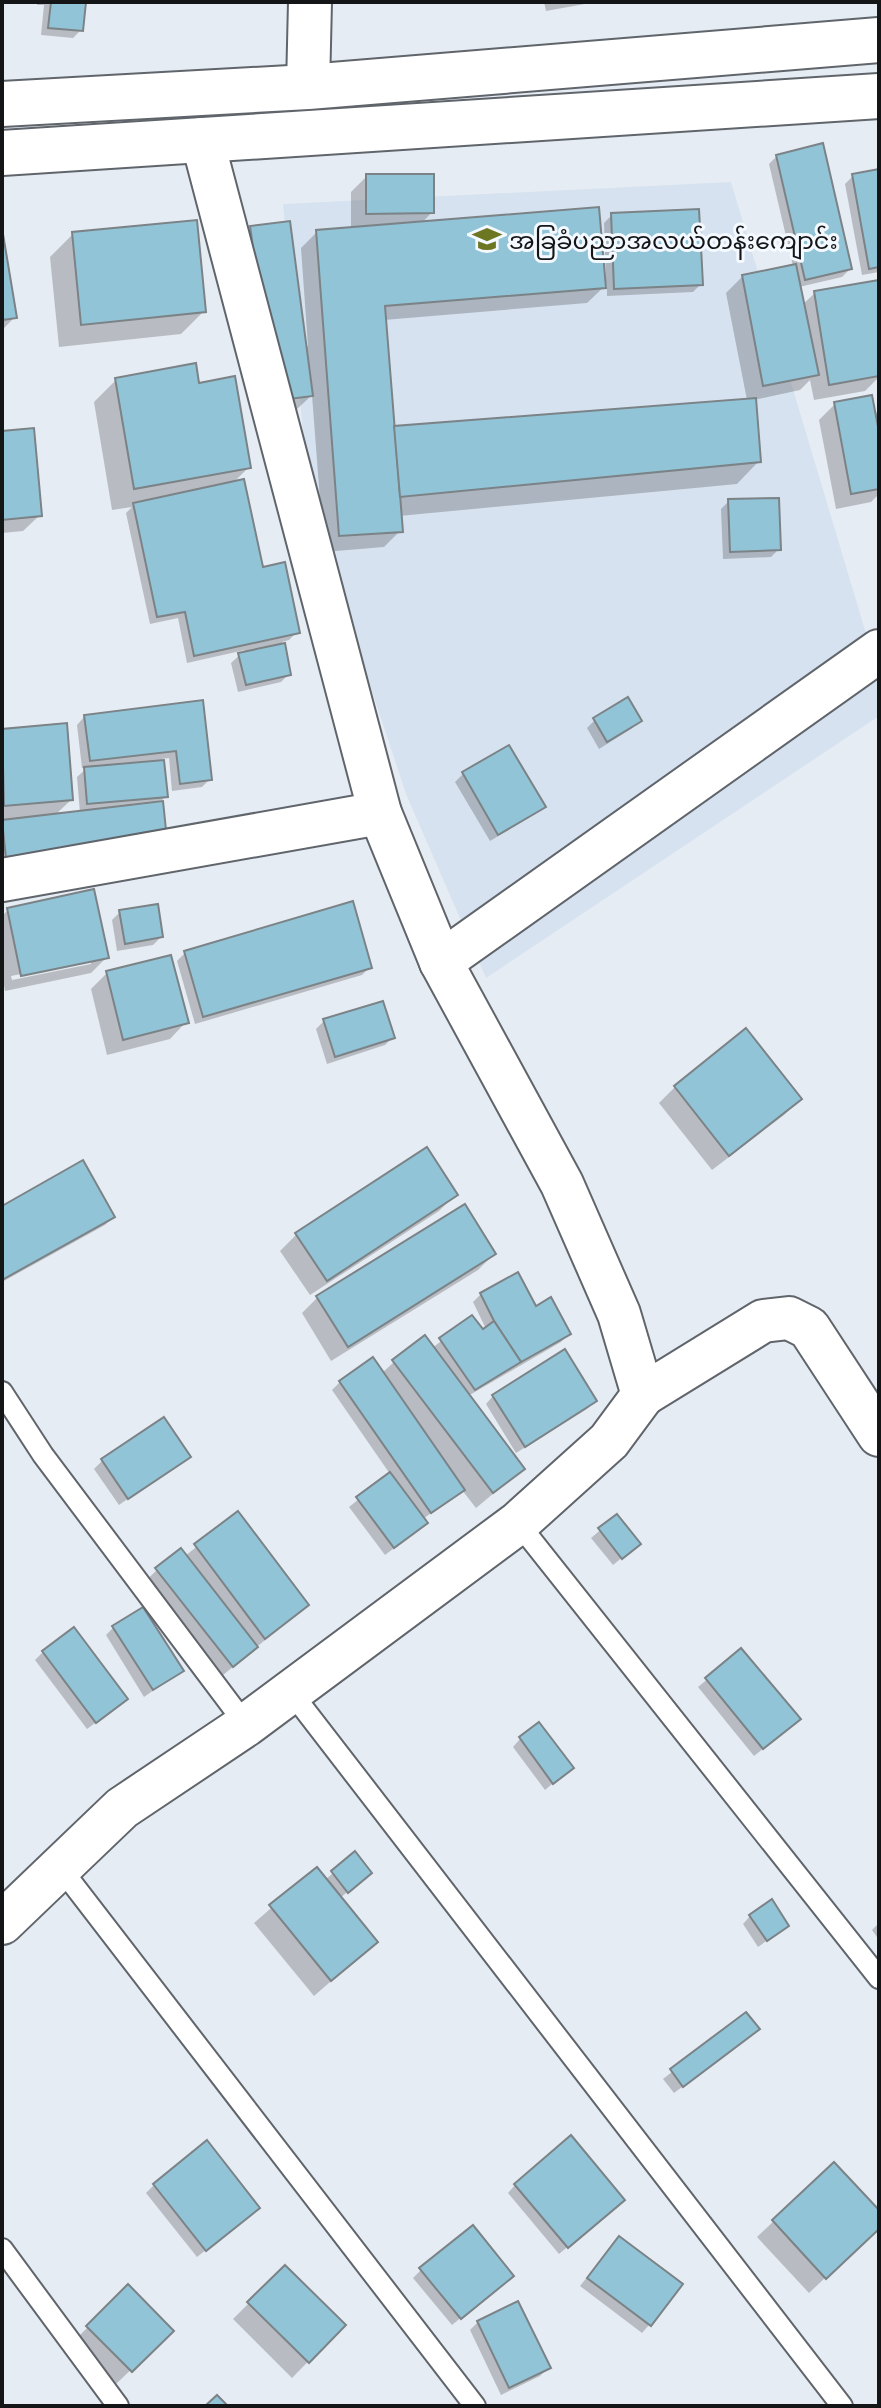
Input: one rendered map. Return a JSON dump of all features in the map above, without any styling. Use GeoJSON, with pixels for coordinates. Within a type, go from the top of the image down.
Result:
{"type":"FeatureCollection","features":[{"type":"Feature","properties":{"kind":"main road"},"geometry":{"type":"LineString","coordinates":[[2,104],[308,87],[879,40]]}},
{"type":"Feature","properties":{"kind":"main road"},"geometry":{"type":"LineString","coordinates":[[2,153],[879,96]]}},
{"type":"Feature","properties":{"kind":"street"},"geometry":{"type":"LineString","coordinates":[[308,87],[310,2]]}},
{"type":"Feature","properties":{"kind":"street"},"geometry":{"type":"LineString","coordinates":[[202,139],[380,813],[441,962],[562,1184],[619,1314],[643,1395]]}},
{"type":"Feature","properties":{"kind":"street"},"geometry":{"type":"LineString","coordinates":[[441,962],[879,651]]}},
{"type":"Feature","properties":{"kind":"street"},"geometry":{"type":"LineString","coordinates":[[2,880],[380,813]]}},
{"type":"Feature","properties":{"kind":"street"},"geometry":{"type":"LineString","coordinates":[[2,1923],[122,1808],[246,1725],[518,1523],[609,1441],[643,1395],[763,1321],[789,1318],[809,1328],[879,1435]]}},
{"type":"Feature","properties":{"kind":"lane"},"geometry":{"type":"LineString","coordinates":[[2,1392],[43,1455],[246,1725]]}},
{"type":"Feature","properties":{"kind":"lane"},"geometry":{"type":"LineString","coordinates":[[518,1523],[879,1978]]}},
{"type":"Feature","properties":{"kind":"lane"},"geometry":{"type":"LineString","coordinates":[[291,1692],[842,2406]]}},
{"type":"Feature","properties":{"kind":"lane"},"geometry":{"type":"LineString","coordinates":[[59,1866],[475,2406]]}},
{"type":"Feature","properties":{"kind":"lane"},"geometry":{"type":"LineString","coordinates":[[2,2249],[118,2406]]}},
{"type":"Feature","properties":{"kind":"shaded area"},"geometry":{"type":"Polygon","coordinates":[[[731,182],[879,677],[879,716],[486,978],[406,794],[309,501],[283,204],[731,182]]]}},
{"type":"Feature","properties":{"kind":"building"},"geometry":{"type":"Polygon","coordinates":[[[51,2],[86,2],[83,31],[48,28],[51,2]]]}},
{"type":"Feature","properties":{"kind":"building"},"geometry":{"type":"Polygon","coordinates":[[[823,143],[852,269],[805,280],[776,155],[823,143]]]}},
{"type":"Feature","properties":{"kind":"building"},"geometry":{"type":"Polygon","coordinates":[[[879,169],[879,267],[869,269],[852,174],[879,169]]]}},
{"type":"Feature","properties":{"kind":"building"},"geometry":{"type":"Polygon","coordinates":[[[366,174],[434,174],[434,213],[366,214],[366,174]]]}},
{"type":"Feature","properties":{"kind":"building"},"geometry":{"type":"Polygon","coordinates":[[[599,207],[606,288],[385,306],[403,532],[339,536],[316,230],[599,207]]]}},
{"type":"Feature","properties":{"kind":"building"},"geometry":{"type":"Polygon","coordinates":[[[699,209],[703,285],[614,289],[611,213],[699,209]]]}},
{"type":"Feature","properties":{"kind":"building"},"geometry":{"type":"Polygon","coordinates":[[[197,220],[206,312],[81,325],[72,232],[197,220]]]}},
{"type":"Feature","properties":{"kind":"building"},"geometry":{"type":"Polygon","coordinates":[[[290,221],[313,396],[274,401],[250,226],[290,221]]]}},
{"type":"Feature","properties":{"kind":"building"},"geometry":{"type":"Polygon","coordinates":[[[2,228],[17,318],[2,320],[2,228]]]}},
{"type":"Feature","properties":{"kind":"building"},"geometry":{"type":"Polygon","coordinates":[[[796,264],[819,375],[763,386],[742,275],[796,264]]]}},
{"type":"Feature","properties":{"kind":"building"},"geometry":{"type":"Polygon","coordinates":[[[879,280],[879,376],[829,385],[814,291],[879,280]]]}},
{"type":"Feature","properties":{"kind":"building"},"geometry":{"type":"Polygon","coordinates":[[[196,363],[199,383],[235,376],[251,468],[134,489],[115,378],[196,363]]]}},
{"type":"Feature","properties":{"kind":"building"},"geometry":{"type":"Polygon","coordinates":[[[872,395],[879,432],[879,489],[851,494],[834,402],[872,395]]]}},
{"type":"Feature","properties":{"kind":"building"},"geometry":{"type":"Polygon","coordinates":[[[756,398],[761,462],[400,497],[394,426],[756,398]]]}},
{"type":"Feature","properties":{"kind":"building"},"geometry":{"type":"Polygon","coordinates":[[[34,428],[42,516],[2,520],[2,431],[34,428]]]}},
{"type":"Feature","properties":{"kind":"building"},"geometry":{"type":"Polygon","coordinates":[[[244,479],[263,567],[285,562],[300,633],[194,656],[185,612],[157,617],[133,503],[244,479]]]}},
{"type":"Feature","properties":{"kind":"building"},"geometry":{"type":"Polygon","coordinates":[[[779,498],[781,550],[730,552],[728,499],[779,498]]]}},
{"type":"Feature","properties":{"kind":"building"},"geometry":{"type":"Polygon","coordinates":[[[285,643],[291,675],[246,685],[238,653],[285,643]]]}},
{"type":"Feature","properties":{"kind":"building"},"geometry":{"type":"Polygon","coordinates":[[[628,697],[642,721],[607,742],[593,718],[628,697]]]}},
{"type":"Feature","properties":{"kind":"building"},"geometry":{"type":"Polygon","coordinates":[[[203,700],[212,780],[180,784],[176,751],[90,761],[84,715],[203,700]]]}},
{"type":"Feature","properties":{"kind":"building"},"geometry":{"type":"Polygon","coordinates":[[[67,723],[73,800],[4,806],[2,729],[67,723]]]}},
{"type":"Feature","properties":{"kind":"building"},"geometry":{"type":"Polygon","coordinates":[[[509,745],[546,807],[498,835],[462,772],[509,745]]]}},
{"type":"Feature","properties":{"kind":"building"},"geometry":{"type":"Polygon","coordinates":[[[164,760],[168,797],[87,804],[84,767],[164,760]]]}},
{"type":"Feature","properties":{"kind":"building"},"geometry":{"type":"Polygon","coordinates":[[[163,801],[168,849],[7,868],[2,820],[163,801]]]}},
{"type":"Feature","properties":{"kind":"building"},"geometry":{"type":"Polygon","coordinates":[[[94,889],[109,958],[21,976],[7,908],[94,889]]]}},
{"type":"Feature","properties":{"kind":"building"},"geometry":{"type":"Polygon","coordinates":[[[353,901],[372,968],[203,1017],[184,951],[353,901]]]}},
{"type":"Feature","properties":{"kind":"building"},"geometry":{"type":"Polygon","coordinates":[[[158,904],[163,937],[125,944],[119,910],[158,904]]]}},
{"type":"Feature","properties":{"kind":"building"},"geometry":{"type":"Polygon","coordinates":[[[171,955],[189,1023],[123,1040],[106,971],[171,955]]]}},
{"type":"Feature","properties":{"kind":"building"},"geometry":{"type":"Polygon","coordinates":[[[383,1001],[395,1038],[335,1057],[323,1019],[383,1001]]]}},
{"type":"Feature","properties":{"kind":"building"},"geometry":{"type":"Polygon","coordinates":[[[746,1028],[802,1099],[729,1156],[674,1086],[746,1028]]]}},
{"type":"Feature","properties":{"kind":"building"},"geometry":{"type":"Polygon","coordinates":[[[427,1147],[458,1195],[327,1281],[295,1233],[427,1147]]]}},
{"type":"Feature","properties":{"kind":"building"},"geometry":{"type":"Polygon","coordinates":[[[83,1160],[115,1217],[2,1280],[2,1206],[83,1160]]]}},
{"type":"Feature","properties":{"kind":"building"},"geometry":{"type":"Polygon","coordinates":[[[465,1204],[496,1254],[348,1347],[316,1296],[465,1204]]]}},
{"type":"Feature","properties":{"kind":"building"},"geometry":{"type":"Polygon","coordinates":[[[518,1272],[536,1306],[551,1297],[571,1334],[521,1362],[480,1293],[518,1272]]]}},
{"type":"Feature","properties":{"kind":"building"},"geometry":{"type":"Polygon","coordinates":[[[472,1315],[483,1329],[494,1321],[521,1362],[475,1390],[439,1338],[472,1315]]]}},
{"type":"Feature","properties":{"kind":"building"},"geometry":{"type":"Polygon","coordinates":[[[425,1335],[525,1469],[493,1493],[392,1360],[425,1335]]]}},
{"type":"Feature","properties":{"kind":"building"},"geometry":{"type":"Polygon","coordinates":[[[565,1349],[597,1401],[525,1447],[492,1395],[565,1349]]]}},
{"type":"Feature","properties":{"kind":"building"},"geometry":{"type":"Polygon","coordinates":[[[373,1357],[465,1490],[431,1513],[339,1381],[373,1357]]]}},
{"type":"Feature","properties":{"kind":"building"},"geometry":{"type":"Polygon","coordinates":[[[164,1417],[191,1457],[128,1499],[101,1459],[164,1417]]]}},
{"type":"Feature","properties":{"kind":"building"},"geometry":{"type":"Polygon","coordinates":[[[390,1472],[428,1523],[394,1548],[356,1497],[390,1472]]]}},
{"type":"Feature","properties":{"kind":"building"},"geometry":{"type":"Polygon","coordinates":[[[238,1511],[309,1605],[265,1639],[194,1544],[238,1511]]]}},
{"type":"Feature","properties":{"kind":"building"},"geometry":{"type":"Polygon","coordinates":[[[617,1514],[641,1544],[622,1559],[598,1528],[617,1514]]]}},
{"type":"Feature","properties":{"kind":"building"},"geometry":{"type":"Polygon","coordinates":[[[181,1548],[258,1647],[233,1667],[155,1568],[181,1548]]]}},
{"type":"Feature","properties":{"kind":"building"},"geometry":{"type":"Polygon","coordinates":[[[143,1607],[184,1671],[153,1690],[112,1626],[143,1607]]]}},
{"type":"Feature","properties":{"kind":"building"},"geometry":{"type":"Polygon","coordinates":[[[74,1627],[128,1699],[96,1723],[42,1651],[74,1627]]]}},
{"type":"Feature","properties":{"kind":"building"},"geometry":{"type":"Polygon","coordinates":[[[741,1648],[801,1719],[763,1749],[705,1678],[741,1648]]]}},
{"type":"Feature","properties":{"kind":"building"},"geometry":{"type":"Polygon","coordinates":[[[539,1722],[574,1768],[553,1784],[519,1737],[539,1722]]]}},
{"type":"Feature","properties":{"kind":"building"},"geometry":{"type":"Polygon","coordinates":[[[355,1851],[372,1873],[348,1893],[331,1871],[355,1851]]]}},
{"type":"Feature","properties":{"kind":"building"},"geometry":{"type":"Polygon","coordinates":[[[317,1867],[378,1942],[331,1981],[269,1905],[317,1867]]]}},
{"type":"Feature","properties":{"kind":"building"},"geometry":{"type":"Polygon","coordinates":[[[772,1899],[789,1926],[767,1941],[749,1915],[772,1899]]]}},
{"type":"Feature","properties":{"kind":"building"},"geometry":{"type":"Polygon","coordinates":[[[746,2012],[760,2029],[683,2087],[670,2069],[746,2012]]]}},
{"type":"Feature","properties":{"kind":"building"},"geometry":{"type":"Polygon","coordinates":[[[571,2135],[625,2200],[568,2248],[514,2184],[571,2135]]]}},
{"type":"Feature","properties":{"kind":"building"},"geometry":{"type":"Polygon","coordinates":[[[207,2140],[260,2208],[206,2251],[153,2184],[207,2140]]]}},
{"type":"Feature","properties":{"kind":"building"},"geometry":{"type":"Polygon","coordinates":[[[834,2162],[879,2210],[879,2229],[826,2279],[772,2220],[834,2162]]]}},
{"type":"Feature","properties":{"kind":"building"},"geometry":{"type":"Polygon","coordinates":[[[473,2225],[514,2276],[461,2319],[419,2268],[473,2225]]]}},
{"type":"Feature","properties":{"kind":"building"},"geometry":{"type":"Polygon","coordinates":[[[619,2236],[683,2284],[651,2326],[587,2278],[619,2236]]]}},
{"type":"Feature","properties":{"kind":"building"},"geometry":{"type":"Polygon","coordinates":[[[285,2265],[346,2325],[309,2363],[247,2302],[285,2265]]]}},
{"type":"Feature","properties":{"kind":"building"},"geometry":{"type":"Polygon","coordinates":[[[128,2284],[174,2331],[132,2372],[86,2326],[128,2284]]]}},
{"type":"Feature","properties":{"kind":"building"},"geometry":{"type":"Polygon","coordinates":[[[518,2301],[551,2368],[509,2388],[477,2321],[518,2301]]]}},
{"type":"Feature","properties":{"kind":"building"},"geometry":{"type":"Polygon","coordinates":[[[217,2395],[228,2406],[205,2406],[217,2395]]]}},
{"type":"Feature","properties":{"kind":"place","name":"အခြခံပညာအလယ်တန်းကျောင်း"},"geometry":{"type":"Point","coordinates":[487,239]}}]}
